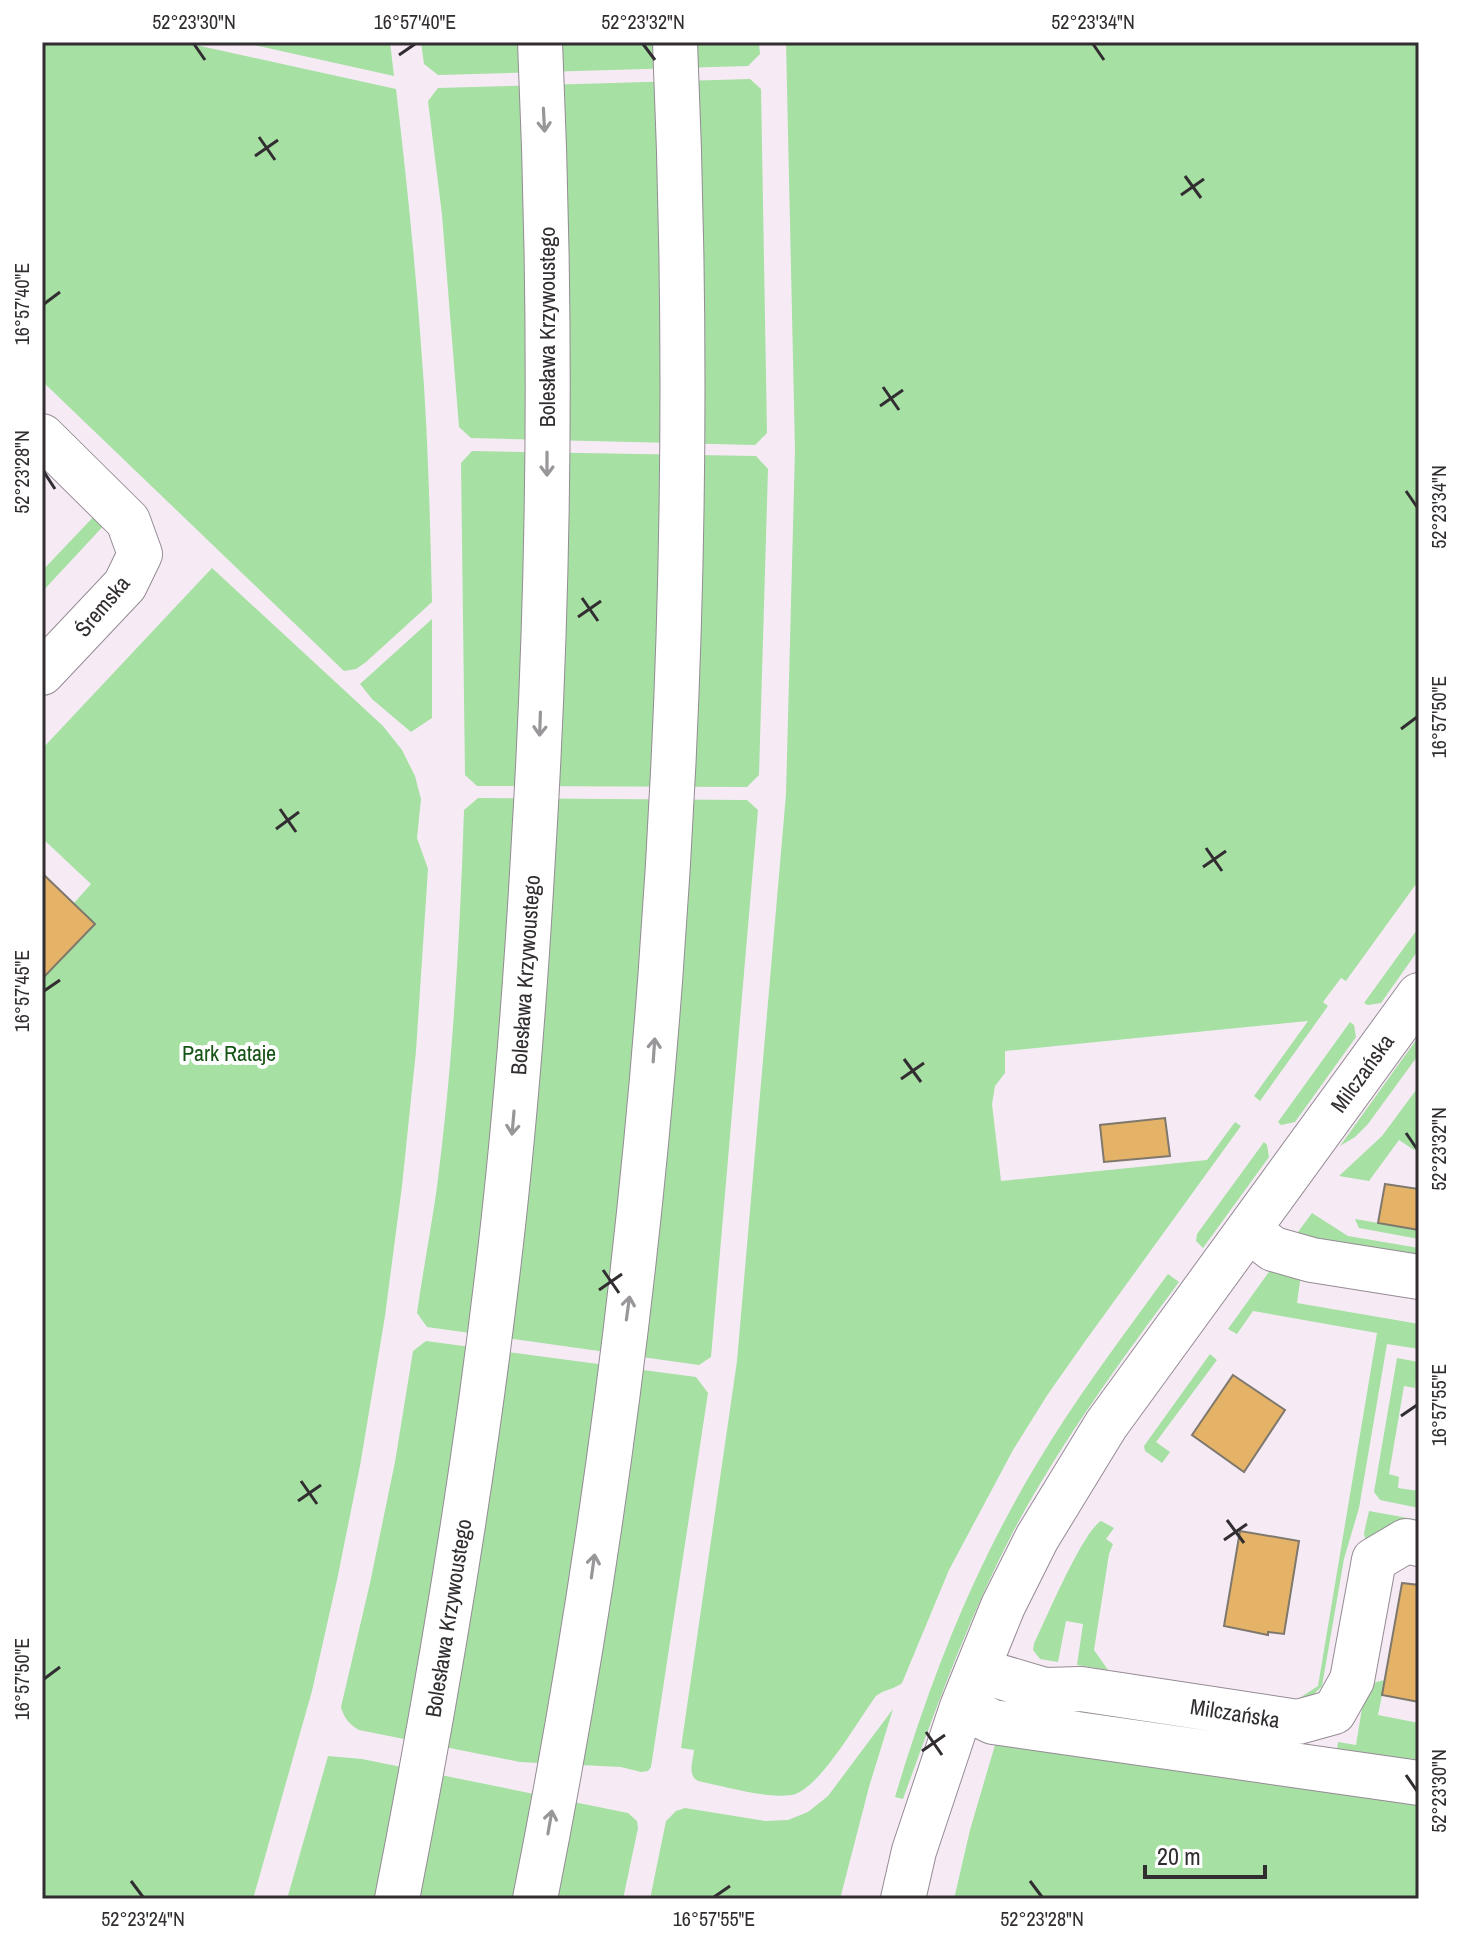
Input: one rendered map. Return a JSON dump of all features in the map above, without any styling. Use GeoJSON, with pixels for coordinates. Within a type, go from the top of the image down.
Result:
{"type":"FeatureCollection","features":[{"type":"Feature","properties":{"kind":"main road","name":"Bolesława Krzywoustego"},"geometry":{"type":"LineString","coordinates":[[397,1899],[434,1706],[479,1420],[499,1265],[528,948],[544,643],[547,483],[545,141],[540,42]]}},
{"type":"Feature","properties":{"kind":"main road"},"geometry":{"type":"LineString","coordinates":[[535,1899],[574,1682],[612,1435],[638,1217],[662,953],[681,542],[681,288],[675,42]]}},
{"type":"Feature","properties":{"kind":"main road","name":"Śremska"},"geometry":{"type":"LineString","coordinates":[[42,673],[125,585],[140,554],[128,521],[50,461]]}},
{"type":"Feature","properties":{"kind":"main road","name":"Milczańska"},"geometry":{"type":"LineString","coordinates":[[903,1899],[914,1851],[970,1689],[1003,1606],[1037,1538],[1106,1425],[1419,995]]}},
{"type":"Feature","properties":{"kind":"main road"},"geometry":{"type":"LineString","coordinates":[[1249,1230],[1273,1249],[1312,1260],[1419,1277]]}},
{"type":"Feature","properties":{"kind":"main road","name":"Milczańska"},"geometry":{"type":"LineString","coordinates":[[970,1689],[1081,1689],[1298,1722],[1334,1712],[1352,1680],[1374,1560],[1406,1541],[1419,1544]]}},
{"type":"Feature","properties":{"kind":"main road","name":"Milczańska"},"geometry":{"type":"LineString","coordinates":[[970,1689],[993,1722],[1419,1783]]}},
{"type":"Feature","properties":{"kind":"green space"},"geometry":{"type":"Polygon","coordinates":[[[42,42],[182,42],[396,89],[423,377],[432,602],[356,669],[344,671],[42,381],[42,42]]]}},
{"type":"Feature","properties":{"kind":"green space"},"geometry":{"type":"Polygon","coordinates":[[[240,42],[390,42],[394,76],[240,42]]]}},
{"type":"Feature","properties":{"kind":"green space"},"geometry":{"type":"Polygon","coordinates":[[[421,42],[759,42],[760,54],[748,66],[438,75],[424,64],[421,42]]]}},
{"type":"Feature","properties":{"kind":"green space"},"geometry":{"type":"Polygon","coordinates":[[[786,42],[1419,44],[1419,880],[1346,981],[1341,978],[1323,1002],[1328,1006],[1260,1101],[1254,1096],[1308,1021],[1005,1051],[1005,1073],[995,1086],[992,1104],[1001,1181],[1207,1160],[1235,1122],[1241,1126],[1048,1394],[1013,1450],[949,1570],[902,1683],[876,1696],[838,1752],[814,1780],[803,1790],[782,1796],[698,1781],[692,1771],[694,1750],[681,1748],[737,1361],[786,794],[795,450],[786,42]]]}},
{"type":"Feature","properties":{"kind":"green space"},"geometry":{"type":"Polygon","coordinates":[[[750,79],[761,89],[767,433],[755,445],[471,438],[459,427],[442,215],[428,101],[438,88],[750,79]]]}},
{"type":"Feature","properties":{"kind":"green space"},"geometry":{"type":"Polygon","coordinates":[[[472,451],[756,456],[768,469],[759,775],[747,787],[477,786],[465,775],[461,463],[472,451]]]}},
{"type":"Feature","properties":{"kind":"green space"},"geometry":{"type":"Polygon","coordinates":[[[97,513],[107,522],[42,592],[42,571],[97,513]]]}},
{"type":"Feature","properties":{"kind":"green space","name":"Park Rataje"},"geometry":{"type":"Polygon","coordinates":[[[212,568],[383,726],[402,750],[415,776],[421,799],[417,838],[428,869],[416,1051],[402,1186],[385,1316],[337,1580],[312,1691],[253,1899],[42,1899],[42,979],[95,924],[74,903],[91,884],[42,838],[42,749],[212,568]]]}},
{"type":"Feature","properties":{"kind":"green space"},"geometry":{"type":"Polygon","coordinates":[[[432,619],[432,718],[411,732],[372,699],[360,684],[432,619]]]}},
{"type":"Feature","properties":{"kind":"green space"},"geometry":{"type":"Polygon","coordinates":[[[478,798],[747,800],[758,810],[711,1357],[699,1365],[427,1327],[417,1313],[437,1187],[452,1046],[464,810],[478,798]]]}},
{"type":"Feature","properties":{"kind":"green space"},"geometry":{"type":"Polygon","coordinates":[[[1419,927],[1419,949],[1381,1003],[1364,1003],[1419,927]]]}},
{"type":"Feature","properties":{"kind":"green space"},"geometry":{"type":"Polygon","coordinates":[[[1350,1022],[1354,1025],[1356,1037],[1295,1122],[1281,1125],[1278,1122],[1350,1022]]]}},
{"type":"Feature","properties":{"kind":"green space"},"geometry":{"type":"Polygon","coordinates":[[[1419,1036],[1419,1054],[1368,1124],[1340,1146],[1419,1036]]]}},
{"type":"Feature","properties":{"kind":"green space"},"geometry":{"type":"Polygon","coordinates":[[[1419,1086],[1419,1143],[1414,1150],[1399,1140],[1369,1181],[1339,1176],[1382,1136],[1419,1086]]]}},
{"type":"Feature","properties":{"kind":"green space"},"geometry":{"type":"Polygon","coordinates":[[[1264,1142],[1269,1157],[1203,1248],[1196,1241],[1197,1234],[1264,1142]]]}},
{"type":"Feature","properties":{"kind":"green space"},"geometry":{"type":"Polygon","coordinates":[[[1312,1213],[1348,1236],[1419,1248],[1417,1260],[1295,1236],[1312,1213]]]}},
{"type":"Feature","properties":{"kind":"green space"},"geometry":{"type":"Polygon","coordinates":[[[1355,1219],[1419,1230],[1419,1239],[1359,1228],[1355,1219]]]}},
{"type":"Feature","properties":{"kind":"green space"},"geometry":{"type":"Polygon","coordinates":[[[1271,1269],[1301,1274],[1297,1303],[1419,1324],[1419,1349],[1387,1344],[1359,1508],[1344,1559],[1322,1686],[1312,1696],[1298,1699],[1318,1686],[1377,1333],[1253,1311],[1237,1334],[1228,1329],[1271,1269]]]}},
{"type":"Feature","properties":{"kind":"green space"},"geometry":{"type":"Polygon","coordinates":[[[1168,1274],[1179,1282],[1071,1434],[1014,1530],[968,1629],[903,1799],[895,1797],[955,1626],[992,1545],[1067,1416],[1168,1274]]]}},
{"type":"Feature","properties":{"kind":"green space"},"geometry":{"type":"Polygon","coordinates":[[[426,1341],[696,1377],[708,1393],[648,1771],[520,1762],[359,1730],[344,1714],[341,1707],[395,1462],[413,1351],[426,1341]]]}},
{"type":"Feature","properties":{"kind":"green space"},"geometry":{"type":"Polygon","coordinates":[[[1210,1354],[1217,1360],[1156,1442],[1170,1452],[1162,1463],[1145,1451],[1144,1446],[1210,1354]]]}},
{"type":"Feature","properties":{"kind":"green space"},"geometry":{"type":"Polygon","coordinates":[[[1397,1358],[1419,1362],[1419,1378],[1416,1378],[1415,1388],[1404,1386],[1389,1474],[1399,1477],[1398,1488],[1419,1491],[1419,1508],[1380,1500],[1374,1492],[1397,1358]]]}},
{"type":"Feature","properties":{"kind":"green space"},"geometry":{"type":"Polygon","coordinates":[[[1369,1511],[1419,1520],[1419,1528],[1366,1543],[1364,1533],[1369,1511]]]}},
{"type":"Feature","properties":{"kind":"green space"},"geometry":{"type":"Polygon","coordinates":[[[1101,1521],[1114,1528],[1106,1539],[1113,1544],[1094,1650],[1108,1670],[1077,1665],[1083,1624],[1066,1621],[1058,1662],[1040,1659],[1033,1650],[1034,1644],[1084,1541],[1101,1521]]]}},
{"type":"Feature","properties":{"kind":"green space"},"geometry":{"type":"Polygon","coordinates":[[[1385,1680],[1378,1715],[1419,1723],[1419,1769],[1038,1711],[1040,1704],[1337,1750],[1338,1742],[1356,1745],[1365,1690],[1385,1680]]]}},
{"type":"Feature","properties":{"kind":"green space"},"geometry":{"type":"Polygon","coordinates":[[[893,1709],[840,1899],[650,1899],[666,1821],[676,1811],[685,1808],[765,1821],[788,1820],[808,1812],[828,1796],[893,1709]]]}},
{"type":"Feature","properties":{"kind":"green space"},"geometry":{"type":"Polygon","coordinates":[[[997,1738],[1419,1798],[1419,1899],[954,1899],[997,1738]]]}},
{"type":"Feature","properties":{"kind":"green space"},"geometry":{"type":"Polygon","coordinates":[[[328,1756],[362,1759],[628,1813],[637,1821],[638,1828],[623,1899],[287,1899],[328,1756]]]}},
{"type":"Feature","properties":{"kind":"building"},"geometry":{"type":"Polygon","coordinates":[[[42,873],[95,924],[42,979],[42,873]]]}},
{"type":"Feature","properties":{"kind":"building"},"geometry":{"type":"Polygon","coordinates":[[[1165,1118],[1170,1156],[1104,1162],[1100,1125],[1165,1118]]]}},
{"type":"Feature","properties":{"kind":"building"},"geometry":{"type":"Polygon","coordinates":[[[1385,1184],[1419,1189],[1419,1230],[1378,1223],[1385,1184]]]}},
{"type":"Feature","properties":{"kind":"building"},"geometry":{"type":"Polygon","coordinates":[[[1233,1375],[1285,1410],[1244,1472],[1192,1435],[1233,1375]]]}},
{"type":"Feature","properties":{"kind":"building"},"geometry":{"type":"Polygon","coordinates":[[[1240,1531],[1299,1541],[1284,1634],[1268,1632],[1268,1635],[1224,1626],[1240,1531]]]}},
{"type":"Feature","properties":{"kind":"building"},"geometry":{"type":"Polygon","coordinates":[[[1402,1583],[1419,1585],[1419,1702],[1382,1695],[1402,1583]]]}}]}
